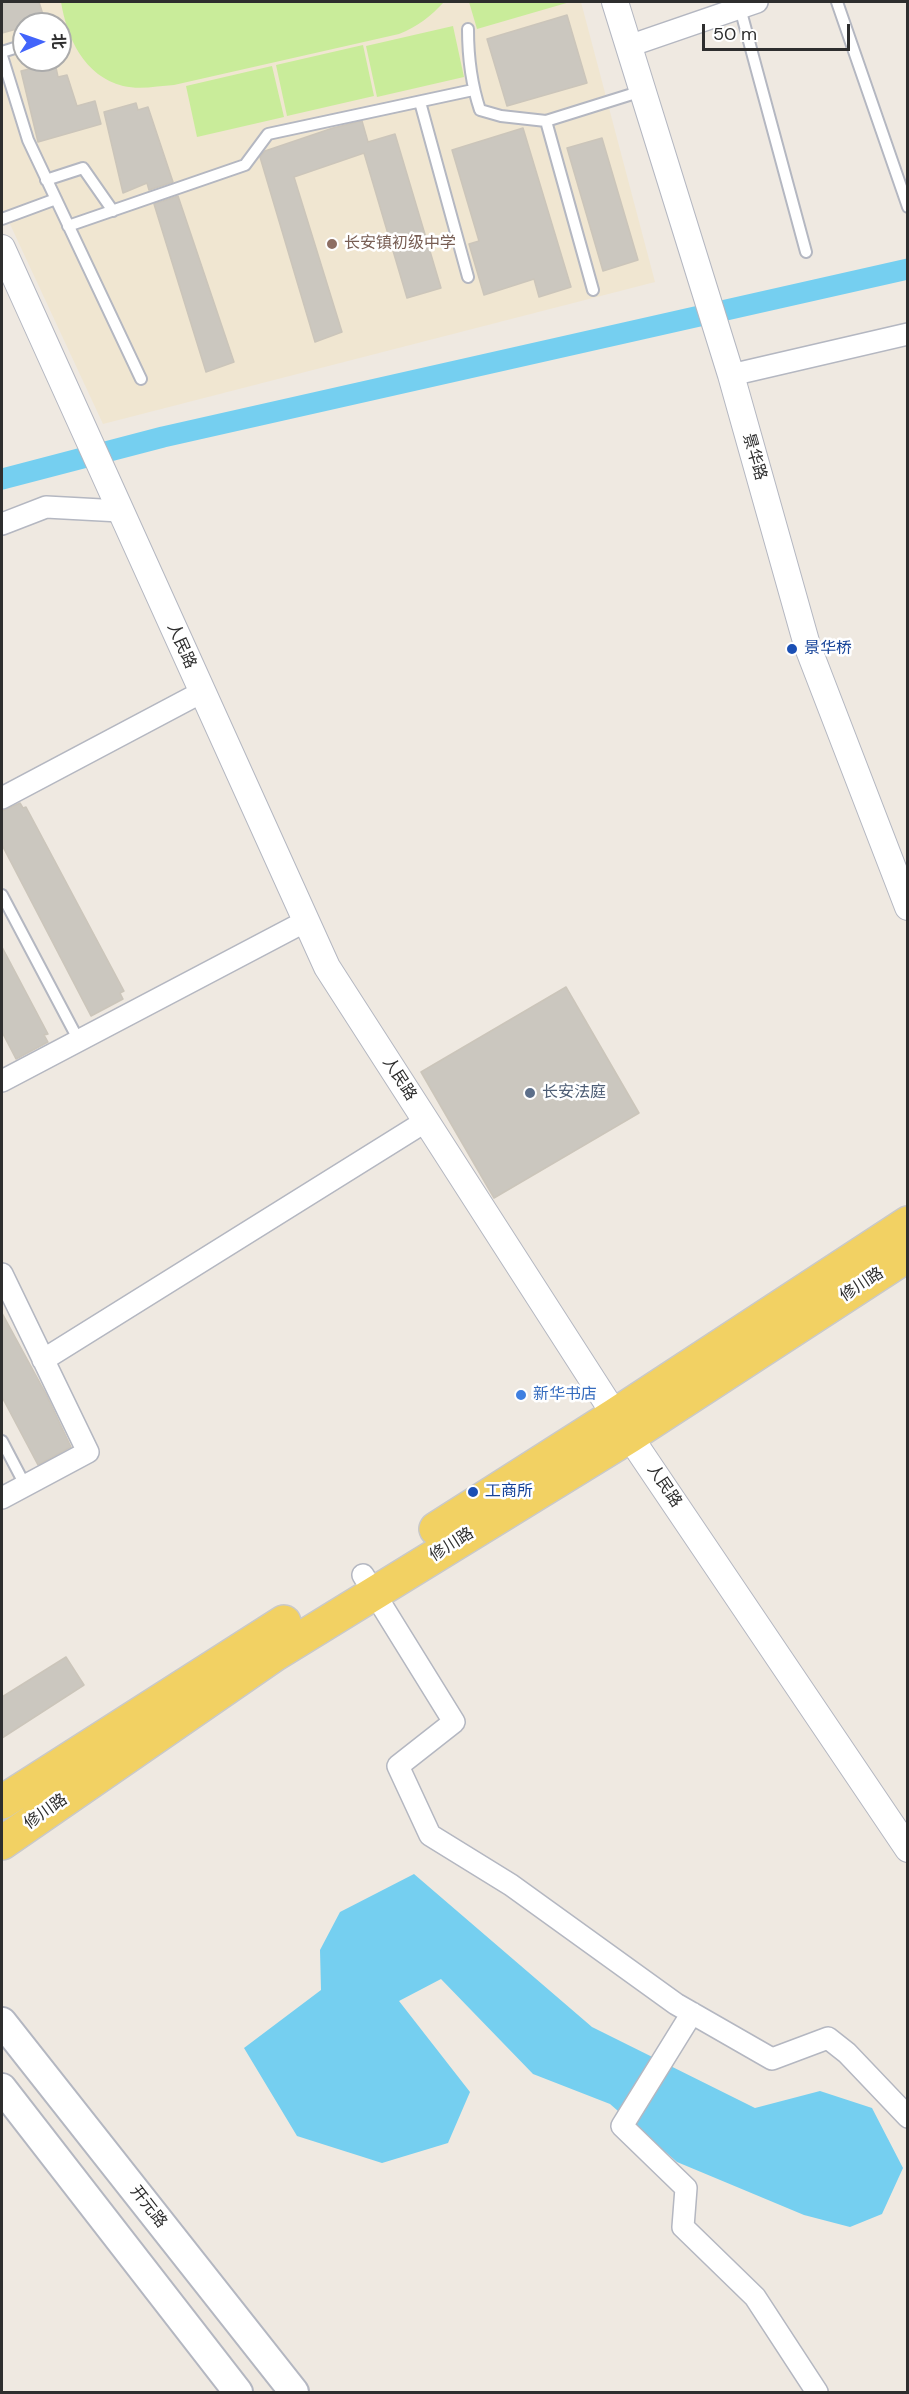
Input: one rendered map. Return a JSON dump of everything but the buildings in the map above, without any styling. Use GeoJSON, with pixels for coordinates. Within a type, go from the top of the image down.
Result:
{"type":"FeatureCollection","features":[{"type":"Feature","properties":{"kind":"main road","name":"修川路"},"geometry":{"type":"LineString","coordinates":[[623,1425],[908,1223]]}},
{"type":"Feature","properties":{"kind":"main road","name":"修川路"},"geometry":{"type":"LineString","coordinates":[[2,1843],[274,1655],[369,1584],[623,1425],[908,1255]]}},
{"type":"Feature","properties":{"kind":"main road","name":"修川路"},"geometry":{"type":"LineString","coordinates":[[2,1802],[265,1633],[369,1584]]}},
{"type":"Feature","properties":{"kind":"main road","name":"开元路"},"geometry":{"type":"LineString","coordinates":[[2,2022],[294,2392]]}},
{"type":"Feature","properties":{"kind":"main road"},"geometry":{"type":"LineString","coordinates":[[2,2088],[238,2392]]}},
{"type":"Feature","properties":{"kind":"street","name":"景华路"},"geometry":{"type":"LineString","coordinates":[[615,2],[730,374],[807,645],[908,907]]}},
{"type":"Feature","properties":{"kind":"street"},"geometry":{"type":"LineString","coordinates":[[629,46],[748,5]]}},
{"type":"Feature","properties":{"kind":"street","name":"人民路"},"geometry":{"type":"LineString","coordinates":[[2,248],[327,967],[623,1425],[908,1849]]}},
{"type":"Feature","properties":{"kind":"street"},"geometry":{"type":"LineString","coordinates":[[730,374],[908,334]]}},
{"type":"Feature","properties":{"kind":"street"},"geometry":{"type":"LineString","coordinates":[[2,524],[46,507],[118,505]]}},
{"type":"Feature","properties":{"kind":"street"},"geometry":{"type":"LineString","coordinates":[[2,798],[202,692]]}},
{"type":"Feature","properties":{"kind":"street"},"geometry":{"type":"LineString","coordinates":[[2,1081],[306,921]]}},
{"type":"Feature","properties":{"kind":"street"},"geometry":{"type":"LineString","coordinates":[[44,1360],[426,1121]]}},
{"type":"Feature","properties":{"kind":"street"},"geometry":{"type":"LineString","coordinates":[[2,1274],[88,1452],[2,1498]]}},
{"type":"Feature","properties":{"kind":"street"},"geometry":{"type":"LineString","coordinates":[[369,1584],[454,1722],[398,1766],[430,1835],[511,1885],[676,2004],[772,2059],[828,2038],[847,2053],[908,2117]]}},
{"type":"Feature","properties":{"kind":"street"},"geometry":{"type":"LineString","coordinates":[[692,2013],[622,2126],[686,2188],[683,2227],[755,2297],[817,2392]]}},
{"type":"Feature","properties":{"kind":"lane"},"geometry":{"type":"LineString","coordinates":[[837,2],[908,207]]}},
{"type":"Feature","properties":{"kind":"lane"},"geometry":{"type":"LineString","coordinates":[[748,5],[806,252]]}},
{"type":"Feature","properties":{"kind":"lane"},"geometry":{"type":"LineString","coordinates":[[468,29],[468,58],[473,90],[480,110],[501,116],[546,121],[642,91]]}},
{"type":"Feature","properties":{"kind":"lane"},"geometry":{"type":"LineString","coordinates":[[2,54],[28,140],[141,379]]}},
{"type":"Feature","properties":{"kind":"lane"},"geometry":{"type":"LineString","coordinates":[[68,226],[245,165],[268,134],[473,90]]}},
{"type":"Feature","properties":{"kind":"lane"},"geometry":{"type":"LineString","coordinates":[[420,102],[468,277]]}},
{"type":"Feature","properties":{"kind":"lane"},"geometry":{"type":"LineString","coordinates":[[546,121],[593,290]]}},
{"type":"Feature","properties":{"kind":"lane"},"geometry":{"type":"LineString","coordinates":[[46,180],[83,168],[113,211]]}},
{"type":"Feature","properties":{"kind":"lane"},"geometry":{"type":"LineString","coordinates":[[2,219],[56,199]]}},
{"type":"Feature","properties":{"kind":"lane"},"geometry":{"type":"LineString","coordinates":[[2,895],[78,1039]]}},
{"type":"Feature","properties":{"kind":"lane"},"geometry":{"type":"LineString","coordinates":[[2,1441],[25,1485]]}},
{"type":"Feature","properties":{"kind":"shaded area","name":"长安镇初级中学"},"geometry":{"type":"Polygon","coordinates":[[[2,2],[581,2],[655,282],[103,424],[2,207],[2,2]]]}},
{"type":"Feature","properties":{"kind":"green space"},"geometry":{"type":"Polygon","coordinates":[[[61,2],[444,2],[423,21],[399,34],[174,85],[142,88],[123,86],[109,81],[88,65],[72,39],[72,12],[63,12],[61,2]]]}},
{"type":"Feature","properties":{"kind":"green space"},"geometry":{"type":"Polygon","coordinates":[[[469,2],[570,2],[477,29],[469,2]]]}},
{"type":"Feature","properties":{"kind":"green space"},"geometry":{"type":"Polygon","coordinates":[[[453,26],[464,77],[377,97],[366,46],[453,26]]]}},
{"type":"Feature","properties":{"kind":"green space"},"geometry":{"type":"Polygon","coordinates":[[[363,45],[374,96],[287,116],[276,65],[363,45]]]}},
{"type":"Feature","properties":{"kind":"green space"},"geometry":{"type":"Polygon","coordinates":[[[272,66],[284,117],[197,137],[186,86],[272,66]]]}},
{"type":"Feature","properties":{"kind":"water"},"geometry":{"type":"Polygon","coordinates":[[[414,1874],[592,2027],[755,2108],[820,2091],[872,2108],[903,2168],[882,2214],[850,2227],[804,2215],[677,2162],[610,2104],[533,2074],[441,1979],[399,2001],[470,2092],[448,2143],[382,2163],[297,2136],[244,2048],[321,1990],[320,1950],[340,1912],[414,1874]]]}},
{"type":"Feature","properties":{"kind":"waterway"},"geometry":{"type":"LineString","coordinates":[[2,479],[163,437],[908,269]]}},
{"type":"Feature","properties":{"kind":"place","name":"长安镇初级中学"},"geometry":{"type":"Point","coordinates":[332,244]}},
{"type":"Feature","properties":{"kind":"place","name":"景华桥"},"geometry":{"type":"Point","coordinates":[792,649]}},
{"type":"Feature","properties":{"kind":"place","name":"长安法庭"},"geometry":{"type":"Point","coordinates":[530,1093]}},
{"type":"Feature","properties":{"kind":"place","name":"新华书店"},"geometry":{"type":"Point","coordinates":[521,1395]}},
{"type":"Feature","properties":{"kind":"place","name":"工商所"},"geometry":{"type":"Point","coordinates":[473,1492]}}]}
